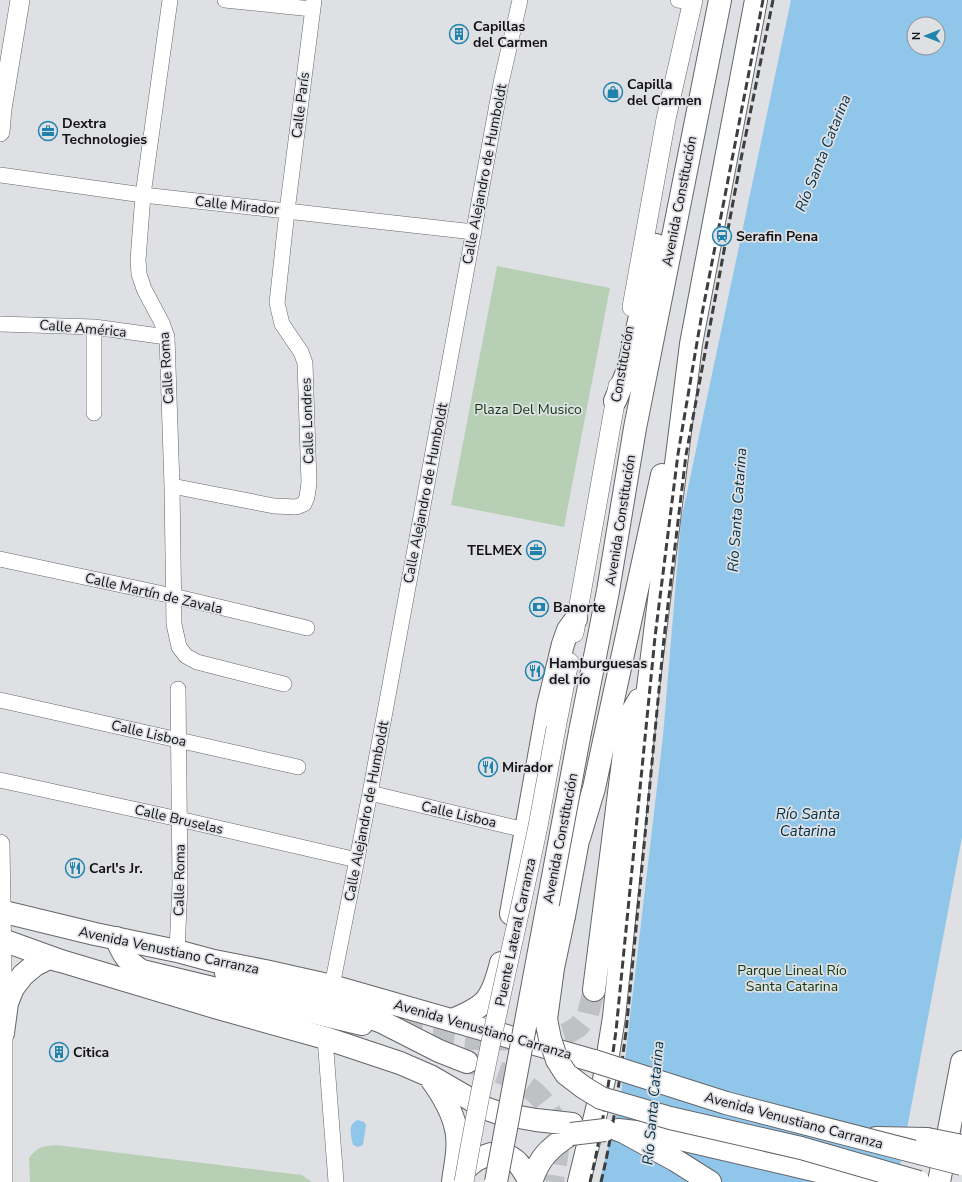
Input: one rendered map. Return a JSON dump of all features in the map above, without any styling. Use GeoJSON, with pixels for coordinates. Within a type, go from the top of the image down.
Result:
{"type":"FeatureCollection","features":[{"type":"Feature","properties":{"kind":"main road","name":"Avenida Constitución"},"geometry":{"type":"LineString","coordinates":[[496,1182],[580,732],[608,591],[634,428],[720,0]]}},
{"type":"Feature","properties":{"kind":"main road"},"geometry":{"type":"LineString","coordinates":[[579,838],[594,788],[691,344],[756,0]]}},
{"type":"Feature","properties":{"kind":"main road"},"geometry":{"type":"LineString","coordinates":[[615,401],[628,370],[680,124],[703,26],[694,1]]}},
{"type":"Feature","properties":{"kind":"main road"},"geometry":{"type":"LineString","coordinates":[[579,1182],[604,1080],[614,1017],[648,688],[691,344]]}},
{"type":"Feature","properties":{"kind":"main road"},"geometry":{"type":"LineString","coordinates":[[608,591],[611,626],[608,658],[598,726],[585,792],[579,838],[553,968],[546,1018],[557,1060],[566,1074],[601,1098],[670,1118],[801,1148],[919,1182]]}},
{"type":"Feature","properties":{"kind":"main road"},"geometry":{"type":"LineString","coordinates":[[452,1020],[475,1010],[483,1004],[490,997],[494,987],[506,946],[525,830],[548,706],[563,644],[568,630],[576,619]]}},
{"type":"Feature","properties":{"kind":"main road"},"geometry":{"type":"LineString","coordinates":[[594,990],[626,738],[632,712],[636,703],[648,688]]}},
{"type":"Feature","properties":{"kind":"main road","name":"Avenida Venustiano Carranza"},"geometry":{"type":"LineString","coordinates":[[1,912],[177,951],[214,961],[332,986],[594,1061],[726,1103],[962,1164]]}},
{"type":"Feature","properties":{"kind":"main road"},"geometry":{"type":"LineString","coordinates":[[116,938],[127,961],[142,971],[362,1024]]}},
{"type":"Feature","properties":{"kind":"main road"},"geometry":{"type":"LineString","coordinates":[[1,940],[62,961],[218,1008],[326,1038],[400,1063],[430,1076],[487,1109],[502,1114],[536,1120],[572,1129],[613,1130],[663,1135],[865,1182]]}},
{"type":"Feature","properties":{"kind":"main road"},"geometry":{"type":"LineString","coordinates":[[3,1033],[7,1003],[13,988],[23,975],[35,965],[49,958],[62,961]]}},
{"type":"Feature","properties":{"kind":"main road"},"geometry":{"type":"LineString","coordinates":[[214,961],[225,973],[233,978],[349,1010],[382,1022],[440,1051],[468,1062]]}},
{"type":"Feature","properties":{"kind":"main road"},"geometry":{"type":"LineString","coordinates":[[939,1182],[962,1062]]}},
{"type":"Feature","properties":{"kind":"main road"},"geometry":{"type":"LineString","coordinates":[[430,1076],[446,1100],[456,1129],[454,1182]]}},
{"type":"Feature","properties":{"kind":"main road"},"geometry":{"type":"LineString","coordinates":[[950,1182],[962,1117]]}},
{"type":"Feature","properties":{"kind":"main road"},"geometry":{"type":"LineString","coordinates":[[530,1182],[535,1169],[543,1156],[572,1129]]}},
{"type":"Feature","properties":{"kind":"main road"},"geometry":{"type":"LineString","coordinates":[[613,1130],[675,1160],[710,1182]]}},
{"type":"Feature","properties":{"kind":"main road"},"geometry":{"type":"LineString","coordinates":[[861,1138],[891,1137],[927,1139],[962,1146]]}},
{"type":"Feature","properties":{"kind":"main road"},"geometry":{"type":"LineString","coordinates":[[739,1152],[758,1163],[806,1182]]}},
{"type":"Feature","properties":{"kind":"main road"},"geometry":{"type":"LineString","coordinates":[[454,1182],[459,1175],[474,1161],[491,1154],[501,1154],[511,1158],[524,1170],[530,1182]]}},
{"type":"Feature","properties":{"kind":"street"},"geometry":{"type":"LineString","coordinates":[[0,132],[1,107],[20,0]]}},
{"type":"Feature","properties":{"kind":"street","name":"Calle Roma"},"geometry":{"type":"LineString","coordinates":[[170,0],[143,194],[138,260],[139,274],[144,289],[162,323],[167,337],[172,486],[174,624],[179,647],[186,656],[197,662],[284,684]]}},
{"type":"Feature","properties":{"kind":"street"},"geometry":{"type":"LineString","coordinates":[[225,0],[313,5]]}},
{"type":"Feature","properties":{"kind":"street","name":"Calle Alejandro de Humboldt"},"geometry":{"type":"LineString","coordinates":[[332,986],[370,793],[501,83],[520,0]]}},
{"type":"Feature","properties":{"kind":"street","name":"Calle París"},"geometry":{"type":"LineString","coordinates":[[286,211],[313,5]]}},
{"type":"Feature","properties":{"kind":"street","name":"Calle Mirador"},"geometry":{"type":"LineString","coordinates":[[0,175],[143,194],[474,232]]}},
{"type":"Feature","properties":{"kind":"street","name":"Calle Londres"},"geometry":{"type":"LineString","coordinates":[[172,486],[274,506],[296,507],[304,504],[308,497],[309,483],[305,363],[301,352],[282,324],[277,303],[286,211]]}},
{"type":"Feature","properties":{"kind":"street","name":"Calle América"},"geometry":{"type":"LineString","coordinates":[[0,324],[94,326],[167,337]]}},
{"type":"Feature","properties":{"kind":"street"},"geometry":{"type":"LineString","coordinates":[[94,326],[94,413]]}},
{"type":"Feature","properties":{"kind":"street","name":"Constitución"},"geometry":{"type":"LineString","coordinates":[[556,728],[615,401]]}},
{"type":"Feature","properties":{"kind":"street","name":"Calle Martín de Zavala"},"geometry":{"type":"LineString","coordinates":[[0,559],[173,596],[307,628]]}},
{"type":"Feature","properties":{"kind":"street","name":"Calle Roma"},"geometry":{"type":"LineString","coordinates":[[177,951],[180,884],[178,689]]}},
{"type":"Feature","properties":{"kind":"street","name":"Calle Lisboa"},"geometry":{"type":"LineString","coordinates":[[0,700],[298,767]]}},
{"type":"Feature","properties":{"kind":"street","name":"Puente Lateral Carranza"},"geometry":{"type":"LineString","coordinates":[[464,1182],[472,1135],[516,923],[538,826],[556,728]]}},
{"type":"Feature","properties":{"kind":"street","name":"Calle Bruselas"},"geometry":{"type":"LineString","coordinates":[[0,780],[357,860]]}},
{"type":"Feature","properties":{"kind":"street","name":"Calle Lisboa"},"geometry":{"type":"LineString","coordinates":[[370,793],[525,830]]}},
{"type":"Feature","properties":{"kind":"street"},"geometry":{"type":"LineString","coordinates":[[0,844],[3,1033],[3,1182]]}},
{"type":"Feature","properties":{"kind":"street"},"geometry":{"type":"LineString","coordinates":[[326,1038],[336,1182]]}},
{"type":"Feature","properties":{"kind":"green space","name":"Plaza Del Musico"},"geometry":{"type":"Polygon","coordinates":[[[497,266],[610,288],[564,527],[451,505],[497,266]]]}},
{"type":"Feature","properties":{"kind":"green space"},"geometry":{"type":"Polygon","coordinates":[[[56,1145],[302,1175],[312,1182],[30,1182],[29,1158],[35,1151],[41,1148],[56,1145]]]}},
{"type":"Feature","properties":{"kind":"water","name":"Río Santa Catarina"},"geometry":{"type":"Polygon","coordinates":[[[791,0],[962,0],[962,837],[897,1182],[599,1182],[620,1102],[663,736],[681,521],[791,0]]]}},
{"type":"Feature","properties":{"kind":"water"},"geometry":{"type":"Polygon","coordinates":[[[358,1120],[364,1122],[366,1125],[363,1145],[358,1147],[353,1145],[351,1127],[352,1124],[358,1120]]]}},
{"type":"Feature","properties":{"kind":"tunnel"},"geometry":{"type":"LineString","coordinates":[[400,1030],[471,1039],[544,1040],[566,1034],[578,1027],[588,1014],[594,990]]}},
{"type":"Feature","properties":{"kind":"tunnel"},"geometry":{"type":"LineString","coordinates":[[467,1062],[515,1079],[525,1085],[544,1102],[554,1118],[558,1130],[558,1151],[553,1182]]}},
{"type":"Feature","properties":{"kind":"railway"},"geometry":{"type":"LineString","coordinates":[[590,1182],[602,1125],[616,1031],[655,637],[678,454],[701,319],[763,0]]}},
{"type":"Feature","properties":{"kind":"railway"},"geometry":{"type":"LineString","coordinates":[[601,1182],[612,1126],[626,1032],[664,638],[686,455],[742,154],[773,0]]}},
{"type":"Feature","properties":{"kind":"place","name":"Capillas del Carmen"},"geometry":{"type":"Point","coordinates":[459,34]}},
{"type":"Feature","properties":{"kind":"place","name":"Capilla del Carmen"},"geometry":{"type":"Point","coordinates":[613,92]}},
{"type":"Feature","properties":{"kind":"place","name":"Dextra Technologies"},"geometry":{"type":"Point","coordinates":[48,131]}},
{"type":"Feature","properties":{"kind":"place","name":"Serafin Pena"},"geometry":{"type":"Point","coordinates":[722,236]}},
{"type":"Feature","properties":{"kind":"place","name":"TELMEX"},"geometry":{"type":"Point","coordinates":[536,550]}},
{"type":"Feature","properties":{"kind":"place","name":"Banorte"},"geometry":{"type":"Point","coordinates":[539,607]}},
{"type":"Feature","properties":{"kind":"place","name":"Hamburguesas del río"},"geometry":{"type":"Point","coordinates":[535,671]}},
{"type":"Feature","properties":{"kind":"place","name":"Mirador"},"geometry":{"type":"Point","coordinates":[488,767]}},
{"type":"Feature","properties":{"kind":"place","name":"Carl's Jr."},"geometry":{"type":"Point","coordinates":[75,868]}},
{"type":"Feature","properties":{"kind":"place","name":"Citica"},"geometry":{"type":"Point","coordinates":[59,1052]}},
{"type":"Feature","properties":{"kind":"park label","name":"Parque Lineal Río Santa Catarina"},"geometry":{"type":"Point","coordinates":[792,978]}}]}
